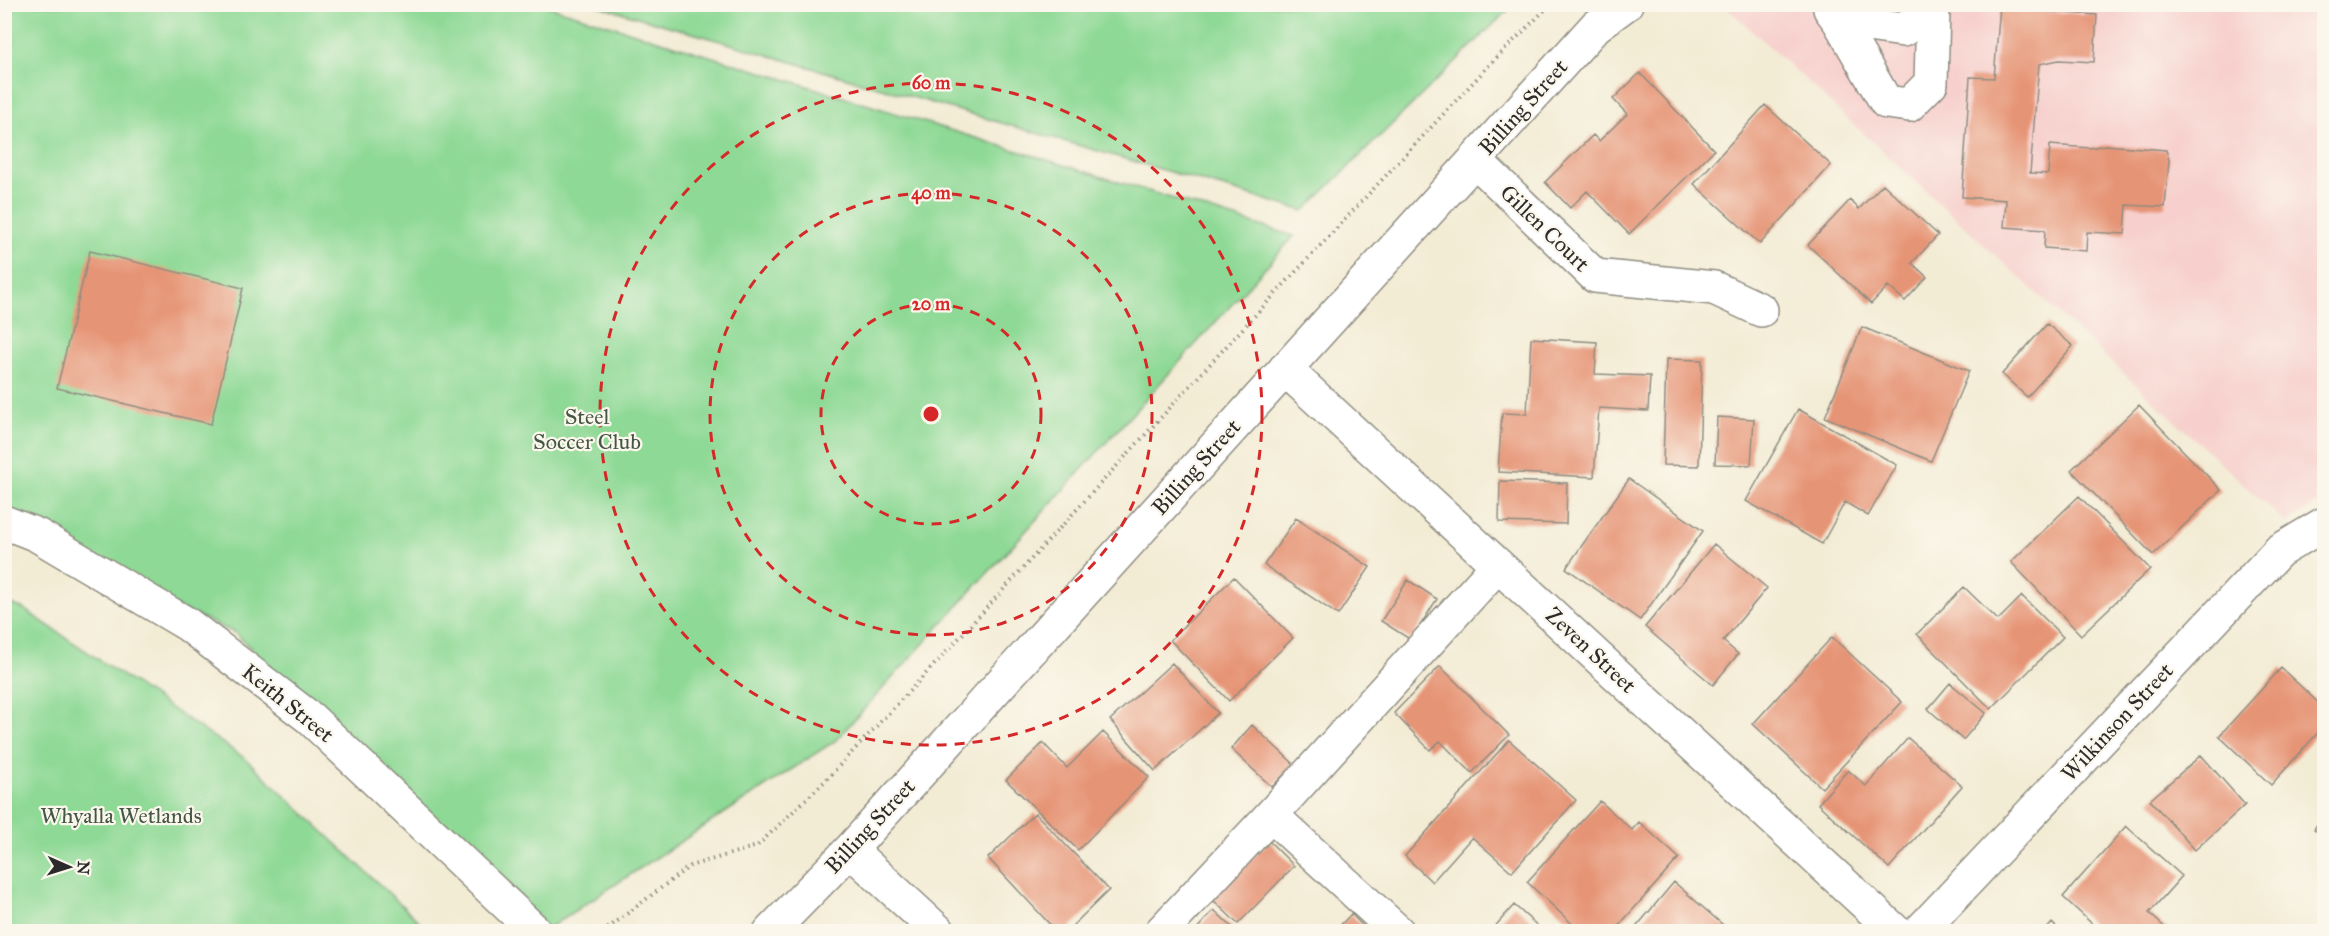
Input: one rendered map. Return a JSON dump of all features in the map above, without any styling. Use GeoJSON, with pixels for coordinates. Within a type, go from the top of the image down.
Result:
{"type":"FeatureCollection","features":[{"type":"Feature","properties":{"kind":"street","name":"Billing Street"},"geometry":{"type":"LineString","coordinates":[[770,932],[850,850],[1596,27],[1626,4]]}},
{"type":"Feature","properties":{"kind":"street"},"geometry":{"type":"LineString","coordinates":[[1833,13],[1903,30],[1933,7]]}},
{"type":"Feature","properties":{"kind":"street"},"geometry":{"type":"LineString","coordinates":[[1833,13],[1886,102],[1909,105],[1931,83],[1933,7]]}},
{"type":"Feature","properties":{"kind":"street","name":"Gillen Court"},"geometry":{"type":"LineString","coordinates":[[1475,160],[1594,276],[1714,288],[1761,310]]}},
{"type":"Feature","properties":{"kind":"street","name":"Zeven Street"},"geometry":{"type":"LineString","coordinates":[[1285,369],[1896,932]]}},
{"type":"Feature","properties":{"kind":"street","name":"Keith Street"},"geometry":{"type":"LineString","coordinates":[[4,522],[37,535],[187,624],[310,718],[536,932]]}},
{"type":"Feature","properties":{"kind":"street","name":"Wilkinson Street"},"geometry":{"type":"LineString","coordinates":[[1919,932],[2279,551],[2325,524]]}},
{"type":"Feature","properties":{"kind":"street"},"geometry":{"type":"LineString","coordinates":[[1161,932],[1271,815],[1498,565]]}},
{"type":"Feature","properties":{"kind":"street"},"geometry":{"type":"LineString","coordinates":[[1271,815],[1398,932]]}},
{"type":"Feature","properties":{"kind":"street"},"geometry":{"type":"LineString","coordinates":[[850,850],[939,932]]}},
{"type":"Feature","properties":{"kind":"path"},"geometry":{"type":"LineString","coordinates":[[603,932],[690,867],[757,846],[824,782],[958,640],[1232,340],[1495,59],[1551,4]]}},
{"type":"Feature","properties":{"kind":"shaded area"},"geometry":{"type":"Polygon","coordinates":[[[1724,5],[2324,5],[2324,499],[2286,523],[1724,5]]]}},
{"type":"Feature","properties":{"kind":"green space","name":"Steel Soccer Club"},"geometry":{"type":"Polygon","coordinates":[[[5,5],[544,5],[1294,236],[835,741],[544,931],[536,931],[235,633],[5,530],[5,5]]]}},
{"type":"Feature","properties":{"kind":"green space"},"geometry":{"type":"Polygon","coordinates":[[[596,5],[1513,5],[1304,211],[596,5]]]}},
{"type":"Feature","properties":{"kind":"green space","name":"Whyalla Wetlands"},"geometry":{"type":"Polygon","coordinates":[[[4,602],[22,608],[246,759],[429,931],[5,931],[4,602]]]}},
{"type":"Feature","properties":{"kind":"building"},"geometry":{"type":"Polygon","coordinates":[[[2000,5],[2038,5],[2038,11],[2097,15],[2094,62],[2059,60],[2039,64],[2030,173],[2048,174],[2050,145],[2090,148],[2106,145],[2166,150],[2169,160],[2165,207],[2127,205],[2125,234],[2087,232],[2086,251],[2044,248],[2045,230],[2004,227],[2006,200],[1962,197],[1970,77],[1994,78],[2000,5]]]}},
{"type":"Feature","properties":{"kind":"building"},"geometry":{"type":"Polygon","coordinates":[[[1640,73],[1714,150],[1629,234],[1587,191],[1570,208],[1545,182],[1593,135],[1599,141],[1627,114],[1613,99],[1640,73]]]}},
{"type":"Feature","properties":{"kind":"building"},"geometry":{"type":"Polygon","coordinates":[[[1765,105],[1831,165],[1760,244],[1694,184],[1765,105]]]}},
{"type":"Feature","properties":{"kind":"building"},"geometry":{"type":"Polygon","coordinates":[[[1883,184],[1938,235],[1912,263],[1927,277],[1905,301],[1888,286],[1871,304],[1808,245],[1850,200],[1859,209],[1883,184]]]}},
{"type":"Feature","properties":{"kind":"building"},"geometry":{"type":"Polygon","coordinates":[[[90,251],[243,288],[211,424],[57,388],[90,251]]]}},
{"type":"Feature","properties":{"kind":"building"},"geometry":{"type":"Polygon","coordinates":[[[2047,324],[2073,346],[2027,397],[2002,374],[2047,324]]]}},
{"type":"Feature","properties":{"kind":"building"},"geometry":{"type":"Polygon","coordinates":[[[1862,327],[1969,371],[1931,461],[1825,417],[1862,327]]]}},
{"type":"Feature","properties":{"kind":"building"},"geometry":{"type":"Polygon","coordinates":[[[1531,338],[1597,342],[1595,374],[1650,376],[1648,411],[1599,408],[1594,477],[1498,472],[1502,413],[1527,414],[1531,338]]]}},
{"type":"Feature","properties":{"kind":"building"},"geometry":{"type":"Polygon","coordinates":[[[1666,359],[1702,360],[1699,466],[1663,465],[1666,359]]]}},
{"type":"Feature","properties":{"kind":"building"},"geometry":{"type":"Polygon","coordinates":[[[2139,405],[2221,490],[2153,555],[2071,470],[2139,405]]]}},
{"type":"Feature","properties":{"kind":"building"},"geometry":{"type":"Polygon","coordinates":[[[1798,409],[1897,465],[1868,516],[1845,502],[1822,544],[1746,501],[1798,409]]]}},
{"type":"Feature","properties":{"kind":"building"},"geometry":{"type":"Polygon","coordinates":[[[1717,417],[1754,419],[1751,465],[1715,464],[1717,417]]]}},
{"type":"Feature","properties":{"kind":"building"},"geometry":{"type":"Polygon","coordinates":[[[1629,479],[1703,531],[1640,620],[1566,568],[1629,479]]]}},
{"type":"Feature","properties":{"kind":"building"},"geometry":{"type":"Polygon","coordinates":[[[1500,481],[1567,483],[1566,524],[1499,522],[1500,481]]]}},
{"type":"Feature","properties":{"kind":"building"},"geometry":{"type":"Polygon","coordinates":[[[2079,496],[2150,569],[2081,635],[2011,562],[2079,496]]]}},
{"type":"Feature","properties":{"kind":"building"},"geometry":{"type":"Polygon","coordinates":[[[1296,518],[1370,567],[1338,615],[1264,565],[1296,518]]]}},
{"type":"Feature","properties":{"kind":"building"},"geometry":{"type":"Polygon","coordinates":[[[1714,544],[1767,588],[1723,641],[1738,654],[1713,685],[1645,627],[1714,544]]]}},
{"type":"Feature","properties":{"kind":"building"},"geometry":{"type":"Polygon","coordinates":[[[1234,577],[1293,638],[1229,701],[1170,640],[1234,577]]]}},
{"type":"Feature","properties":{"kind":"building"},"geometry":{"type":"Polygon","coordinates":[[[1408,580],[1437,599],[1411,640],[1381,621],[1408,580]]]}},
{"type":"Feature","properties":{"kind":"building"},"geometry":{"type":"Polygon","coordinates":[[[1964,587],[1998,620],[2022,596],[2063,637],[1991,709],[1917,634],[1964,587]]]}},
{"type":"Feature","properties":{"kind":"building"},"geometry":{"type":"Polygon","coordinates":[[[1832,637],[1902,702],[1822,788],[1753,724],[1832,637]]]}},
{"type":"Feature","properties":{"kind":"building"},"geometry":{"type":"Polygon","coordinates":[[[1172,663],[1218,713],[1155,771],[1110,720],[1172,663]]]}},
{"type":"Feature","properties":{"kind":"building"},"geometry":{"type":"Polygon","coordinates":[[[1440,666],[1509,735],[1472,773],[1440,741],[1430,750],[1394,713],[1440,666]]]}},
{"type":"Feature","properties":{"kind":"building"},"geometry":{"type":"Polygon","coordinates":[[[2281,668],[2324,708],[2324,726],[2271,785],[2219,736],[2281,668]]]}},
{"type":"Feature","properties":{"kind":"building"},"geometry":{"type":"Polygon","coordinates":[[[1950,683],[1986,713],[1963,740],[1928,709],[1950,683]]]}},
{"type":"Feature","properties":{"kind":"building"},"geometry":{"type":"Polygon","coordinates":[[[1252,725],[1294,764],[1272,787],[1231,749],[1252,725]]]}},
{"type":"Feature","properties":{"kind":"building"},"geometry":{"type":"Polygon","coordinates":[[[1103,732],[1149,777],[1078,850],[1006,780],[1043,743],[1067,768],[1103,732]]]}},
{"type":"Feature","properties":{"kind":"building"},"geometry":{"type":"Polygon","coordinates":[[[1908,738],[1962,786],[1889,868],[1818,804],[1848,770],[1866,786],[1908,738]]]}},
{"type":"Feature","properties":{"kind":"building"},"geometry":{"type":"Polygon","coordinates":[[[1509,740],[1576,800],[1512,872],[1472,837],[1432,882],[1405,856],[1509,740]]]}},
{"type":"Feature","properties":{"kind":"building"},"geometry":{"type":"Polygon","coordinates":[[[2201,755],[2245,805],[2195,850],[2150,800],[2201,755]]]}},
{"type":"Feature","properties":{"kind":"building"},"geometry":{"type":"Polygon","coordinates":[[[1600,801],[1632,830],[1639,822],[1679,858],[1613,932],[1581,932],[1527,882],[1600,801]]]}},
{"type":"Feature","properties":{"kind":"building"},"geometry":{"type":"Polygon","coordinates":[[[1035,813],[1109,890],[1066,932],[1057,932],[988,858],[1035,813]]]}},
{"type":"Feature","properties":{"kind":"building"},"geometry":{"type":"Polygon","coordinates":[[[2324,816],[2324,838],[2314,829],[2324,816]]]}},
{"type":"Feature","properties":{"kind":"building"},"geometry":{"type":"Polygon","coordinates":[[[2126,826],[2182,876],[2149,913],[2170,932],[2101,932],[2063,897],[2126,826]]]}},
{"type":"Feature","properties":{"kind":"building"},"geometry":{"type":"Polygon","coordinates":[[[1269,841],[1294,866],[1238,924],[1212,899],[1269,841]]]}},
{"type":"Feature","properties":{"kind":"building"},"geometry":{"type":"Polygon","coordinates":[[[1674,882],[1731,932],[1632,932],[1674,882]]]}},
{"type":"Feature","properties":{"kind":"building"},"geometry":{"type":"Polygon","coordinates":[[[1514,905],[1540,928],[1536,932],[1490,932],[1514,905]]]}},
{"type":"Feature","properties":{"kind":"building"},"geometry":{"type":"Polygon","coordinates":[[[1214,910],[1237,932],[1194,932],[1214,910]]]}},
{"type":"Feature","properties":{"kind":"building"},"geometry":{"type":"Polygon","coordinates":[[[1351,914],[1369,932],[1334,932],[1351,914]]]}},
{"type":"Feature","properties":{"kind":"building"},"geometry":{"type":"Polygon","coordinates":[[[2052,923],[2061,932],[2044,932],[2052,923]]]}}]}
